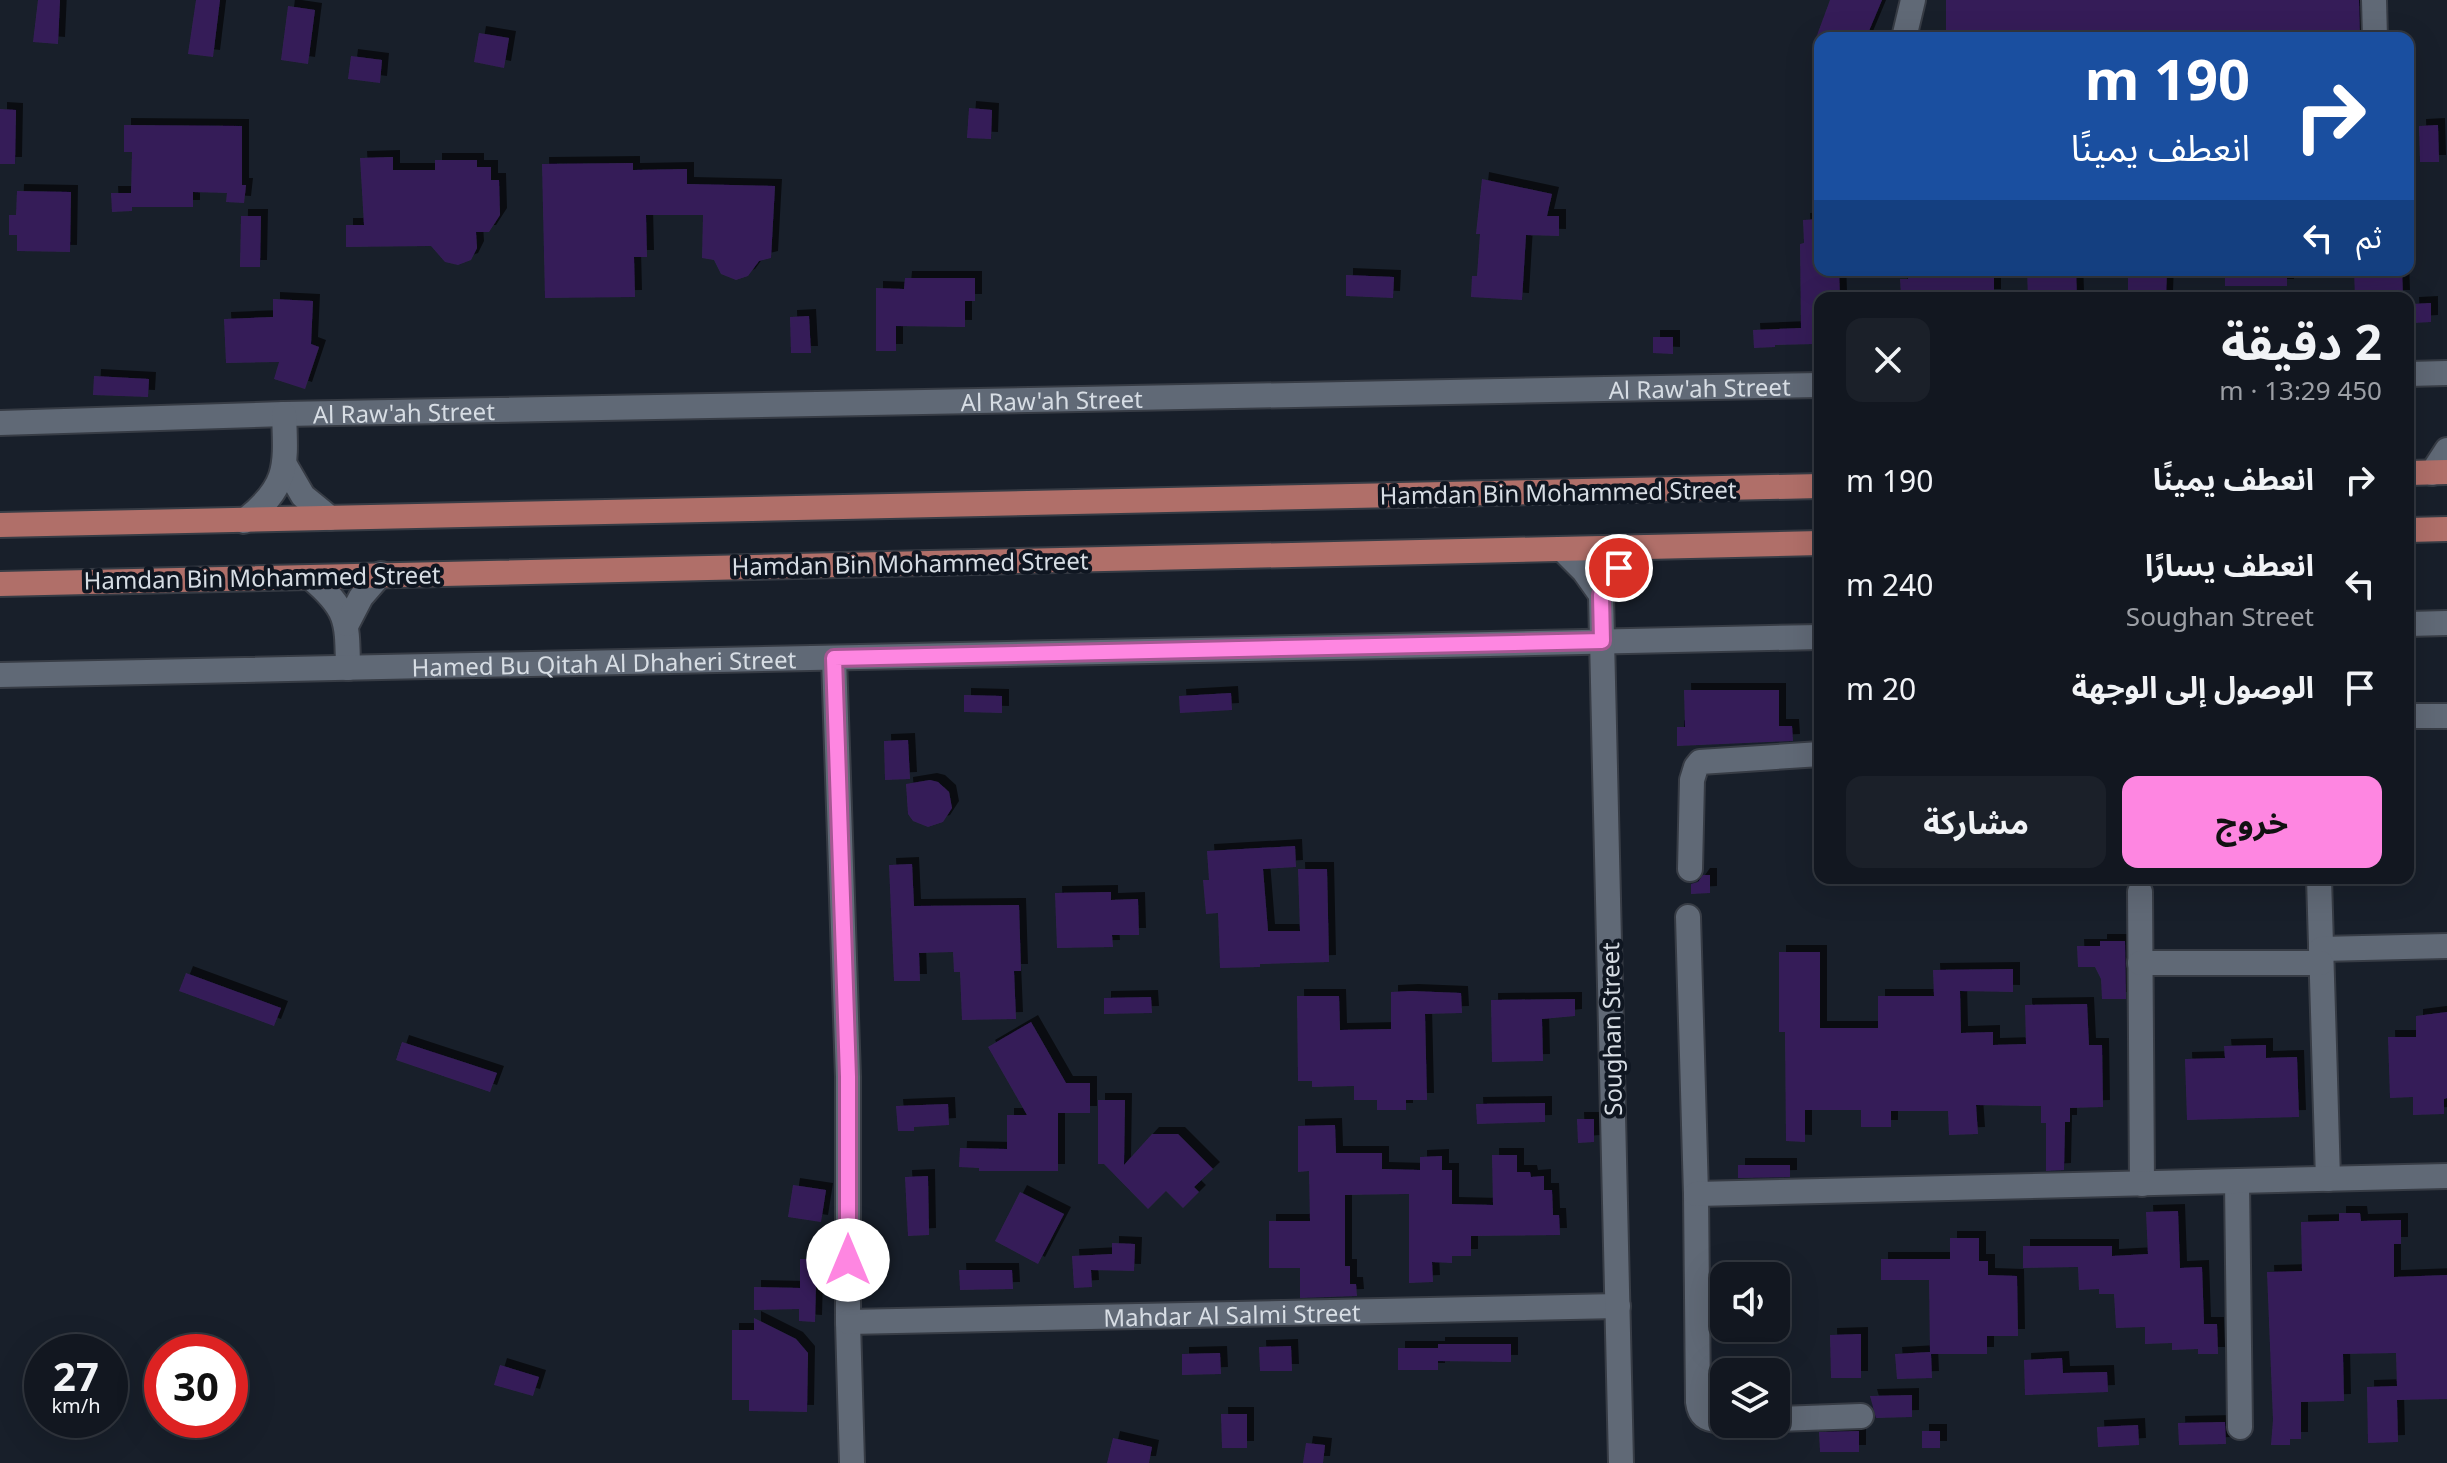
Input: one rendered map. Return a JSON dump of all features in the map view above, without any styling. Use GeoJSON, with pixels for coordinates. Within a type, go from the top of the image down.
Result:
{"type":"FeatureCollection","features":[{"type":"Feature","properties":{"kind":"main road","name":"Hamdan Bin Mohammed Street"},"geometry":{"type":"LineString","coordinates":[[0,525],[1814,486]]}},
{"type":"Feature","properties":{"kind":"main road"},"geometry":{"type":"LineString","coordinates":[[2414,530],[2447,529]]}},
{"type":"Feature","properties":{"kind":"main road","name":"Hamdan Bin Mohammed Street"},"geometry":{"type":"LineString","coordinates":[[0,584],[1814,543]]}},
{"type":"Feature","properties":{"kind":"street"},"geometry":{"type":"LineString","coordinates":[[1905,32],[1913,0]]}},
{"type":"Feature","properties":{"kind":"street"},"geometry":{"type":"LineString","coordinates":[[2374,0],[2375,32]]}},
{"type":"Feature","properties":{"kind":"street"},"geometry":{"type":"LineString","coordinates":[[2414,374],[2447,373]]}},
{"type":"Feature","properties":{"kind":"street","name":"Al Raw'ah Street"},"geometry":{"type":"LineString","coordinates":[[0,423],[284,414],[1814,385]]}},
{"type":"Feature","properties":{"kind":"street","name":"Al Raw'ah Street"},"geometry":{"type":"LineString","coordinates":[[244,521],[270,497],[285,465],[284,414]]}},
{"type":"Feature","properties":{"kind":"street"},"geometry":{"type":"LineString","coordinates":[[2429,473],[2447,450]]}},
{"type":"Feature","properties":{"kind":"street"},"geometry":{"type":"LineString","coordinates":[[285,465],[303,496],[330,518]]}},
{"type":"Feature","properties":{"kind":"street"},"geometry":{"type":"LineString","coordinates":[[1563,550],[1584,571],[1601,595],[1619,568],[1644,547]]}},
{"type":"Feature","properties":{"kind":"street"},"geometry":{"type":"LineString","coordinates":[[347,624],[361,597],[381,574]]}},
{"type":"Feature","properties":{"kind":"street"},"geometry":{"type":"LineString","coordinates":[[311,578],[332,598],[347,624],[348,668]]}},
{"type":"Feature","properties":{"kind":"street","name":"Soughan Street"},"geometry":{"type":"LineString","coordinates":[[1601,595],[1621,1463]]}},
{"type":"Feature","properties":{"kind":"street"},"geometry":{"type":"LineString","coordinates":[[2414,624],[2447,623]]}},
{"type":"Feature","properties":{"kind":"street","name":"Hamed Bu Qitah Al Dhaheri Street"},"geometry":{"type":"LineString","coordinates":[[0,675],[1814,637]]}},
{"type":"Feature","properties":{"kind":"street"},"geometry":{"type":"LineString","coordinates":[[834,658],[848,1077],[848,1322],[852,1463]]}},
{"type":"Feature","properties":{"kind":"street"},"geometry":{"type":"LineString","coordinates":[[2414,716],[2447,716]]}},
{"type":"Feature","properties":{"kind":"street"},"geometry":{"type":"LineString","coordinates":[[1690,869],[1692,780],[1700,762],[1814,754]]}},
{"type":"Feature","properties":{"kind":"street"},"geometry":{"type":"LineString","coordinates":[[2319,884],[2328,1179]]}},
{"type":"Feature","properties":{"kind":"street"},"geometry":{"type":"LineString","coordinates":[[2140,892],[2142,1184]]}},
{"type":"Feature","properties":{"kind":"street"},"geometry":{"type":"LineString","coordinates":[[1688,917],[1698,1402],[1699,1410],[1710,1420]]}},
{"type":"Feature","properties":{"kind":"street"},"geometry":{"type":"LineString","coordinates":[[2140,963],[2321,956],[2447,946]]}},
{"type":"Feature","properties":{"kind":"street"},"geometry":{"type":"LineString","coordinates":[[1696,1194],[2447,1176]]}},
{"type":"Feature","properties":{"kind":"street"},"geometry":{"type":"LineString","coordinates":[[2237,1182],[2240,1427]]}},
{"type":"Feature","properties":{"kind":"street","name":"Mahdar Al Salmi Street"},"geometry":{"type":"LineString","coordinates":[[848,1322],[1618,1306]]}},
{"type":"Feature","properties":{"kind":"street"},"geometry":{"type":"LineString","coordinates":[[1790,1419],[1861,1416]]}},
{"type":"Feature","properties":{"kind":"building"},"geometry":{"type":"Polygon","coordinates":[[[38,0],[60,0],[58,44],[33,42],[38,0]]]}},
{"type":"Feature","properties":{"kind":"building"},"geometry":{"type":"Polygon","coordinates":[[[196,0],[220,0],[213,57],[188,54],[196,0]]]}},
{"type":"Feature","properties":{"kind":"building"},"geometry":{"type":"Polygon","coordinates":[[[1830,0],[1882,0],[1869,32],[1818,32],[1830,0]]]}},
{"type":"Feature","properties":{"kind":"building"},"geometry":{"type":"Polygon","coordinates":[[[1946,0],[2359,0],[2360,32],[1946,32],[1946,0]]]}},
{"type":"Feature","properties":{"kind":"building"},"geometry":{"type":"Polygon","coordinates":[[[288,6],[315,10],[308,64],[281,60],[288,6]]]}},
{"type":"Feature","properties":{"kind":"building"},"geometry":{"type":"Polygon","coordinates":[[[479,33],[509,38],[504,68],[474,62],[479,33]]]}},
{"type":"Feature","properties":{"kind":"building"},"geometry":{"type":"Polygon","coordinates":[[[351,56],[382,60],[380,83],[348,79],[351,56]]]}},
{"type":"Feature","properties":{"kind":"building"},"geometry":{"type":"Polygon","coordinates":[[[969,108],[992,110],[991,139],[967,138],[969,108]]]}},
{"type":"Feature","properties":{"kind":"building"},"geometry":{"type":"Polygon","coordinates":[[[0,109],[16,110],[15,164],[0,164],[0,109]]]}},
{"type":"Feature","properties":{"kind":"building"},"geometry":{"type":"Polygon","coordinates":[[[124,125],[242,126],[242,185],[246,185],[244,203],[226,202],[227,193],[193,192],[193,207],[132,207],[132,211],[112,212],[111,193],[131,195],[132,152],[124,152],[124,125]]]}},
{"type":"Feature","properties":{"kind":"building"},"geometry":{"type":"Polygon","coordinates":[[[2438,125],[2439,162],[2420,162],[2419,126],[2438,125]]]}},
{"type":"Feature","properties":{"kind":"building"},"geometry":{"type":"Polygon","coordinates":[[[393,157],[393,170],[435,170],[435,160],[477,160],[477,167],[491,167],[491,180],[499,180],[500,215],[489,232],[476,232],[477,248],[471,260],[458,265],[445,262],[431,246],[346,247],[346,225],[364,225],[360,158],[393,157]]]}},
{"type":"Feature","properties":{"kind":"building"},"geometry":{"type":"Polygon","coordinates":[[[633,163],[633,170],[687,169],[687,184],[775,186],[771,258],[759,261],[748,276],[736,280],[721,274],[714,260],[702,258],[703,215],[646,215],[647,257],[634,257],[635,297],[545,298],[542,164],[633,163]]]}},
{"type":"Feature","properties":{"kind":"building"},"geometry":{"type":"Polygon","coordinates":[[[1482,179],[1552,194],[1547,216],[1559,216],[1559,236],[1526,235],[1522,300],[1471,297],[1472,276],[1477,276],[1480,234],[1476,234],[1482,179]]]}},
{"type":"Feature","properties":{"kind":"building"},"geometry":{"type":"Polygon","coordinates":[[[17,191],[71,192],[70,252],[17,251],[17,235],[9,235],[9,215],[16,215],[17,191]]]}},
{"type":"Feature","properties":{"kind":"building"},"geometry":{"type":"Polygon","coordinates":[[[241,216],[261,216],[260,267],[240,267],[241,216]]]}},
{"type":"Feature","properties":{"kind":"building"},"geometry":{"type":"Polygon","coordinates":[[[1814,219],[1814,276],[1839,276],[1840,292],[1814,292],[1814,344],[1754,348],[1753,330],[1801,328],[1800,244],[1804,243],[1803,220],[1814,219]]]}},
{"type":"Feature","properties":{"kind":"building"},"geometry":{"type":"Polygon","coordinates":[[[1346,275],[1394,277],[1393,298],[1346,296],[1346,275]]]}},
{"type":"Feature","properties":{"kind":"building"},"geometry":{"type":"Polygon","coordinates":[[[1908,276],[1994,276],[1994,292],[1901,292],[1900,279],[1908,279],[1908,276]]]}},
{"type":"Feature","properties":{"kind":"building"},"geometry":{"type":"Polygon","coordinates":[[[2027,276],[2076,276],[2077,292],[2028,292],[2027,276]]]}},
{"type":"Feature","properties":{"kind":"building"},"geometry":{"type":"Polygon","coordinates":[[[2128,276],[2167,276],[2166,292],[2128,292],[2128,276]]]}},
{"type":"Feature","properties":{"kind":"building"},"geometry":{"type":"Polygon","coordinates":[[[2225,276],[2287,276],[2287,286],[2225,286],[2225,276]]]}},
{"type":"Feature","properties":{"kind":"building"},"geometry":{"type":"Polygon","coordinates":[[[2354,276],[2402,276],[2403,292],[2355,292],[2354,276]]]}},
{"type":"Feature","properties":{"kind":"building"},"geometry":{"type":"Polygon","coordinates":[[[905,278],[975,278],[975,301],[965,301],[965,327],[896,326],[896,351],[876,351],[876,288],[904,289],[905,278]]]}},
{"type":"Feature","properties":{"kind":"building"},"geometry":{"type":"Polygon","coordinates":[[[273,299],[313,301],[311,344],[319,347],[305,389],[274,379],[279,362],[226,363],[224,319],[273,317],[273,299]]]}},
{"type":"Feature","properties":{"kind":"building"},"geometry":{"type":"Polygon","coordinates":[[[2431,303],[2431,322],[2414,323],[2414,304],[2431,303]]]}},
{"type":"Feature","properties":{"kind":"building"},"geometry":{"type":"Polygon","coordinates":[[[809,316],[811,353],[791,353],[790,317],[809,316]]]}},
{"type":"Feature","properties":{"kind":"building"},"geometry":{"type":"Polygon","coordinates":[[[1653,337],[1673,337],[1673,354],[1653,353],[1653,337]]]}},
{"type":"Feature","properties":{"kind":"building"},"geometry":{"type":"Polygon","coordinates":[[[94,376],[149,379],[148,397],[93,395],[94,376]]]}},
{"type":"Feature","properties":{"kind":"building"},"geometry":{"type":"Polygon","coordinates":[[[1684,690],[1779,690],[1779,726],[1792,726],[1793,741],[1677,746],[1677,727],[1685,727],[1684,690]]]}},
{"type":"Feature","properties":{"kind":"building"},"geometry":{"type":"Polygon","coordinates":[[[1231,693],[1232,710],[1180,713],[1179,696],[1231,693]]]}},
{"type":"Feature","properties":{"kind":"building"},"geometry":{"type":"Polygon","coordinates":[[[964,695],[1002,696],[1002,713],[964,712],[964,695]]]}},
{"type":"Feature","properties":{"kind":"building"},"geometry":{"type":"Polygon","coordinates":[[[908,740],[910,779],[885,780],[884,741],[908,740]]]}},
{"type":"Feature","properties":{"kind":"building"},"geometry":{"type":"Polygon","coordinates":[[[930,780],[938,782],[949,792],[952,808],[943,822],[928,827],[913,821],[908,814],[906,784],[930,780]]]}},
{"type":"Feature","properties":{"kind":"building"},"geometry":{"type":"Polygon","coordinates":[[[1295,846],[1296,867],[1263,869],[1268,931],[1300,931],[1298,869],[1327,869],[1329,962],[1220,968],[1218,913],[1206,914],[1203,880],[1209,880],[1207,851],[1295,846]]]}},
{"type":"Feature","properties":{"kind":"building"},"geometry":{"type":"Polygon","coordinates":[[[912,864],[914,906],[1019,905],[1021,971],[1014,971],[1016,1019],[962,1020],[960,972],[954,972],[953,952],[919,953],[920,981],[894,981],[889,865],[912,864]]]}},
{"type":"Feature","properties":{"kind":"building"},"geometry":{"type":"Polygon","coordinates":[[[1703,875],[1710,875],[1710,893],[1691,894],[1691,884],[1698,882],[1703,875]]]}},
{"type":"Feature","properties":{"kind":"building"},"geometry":{"type":"Polygon","coordinates":[[[1111,892],[1111,900],[1138,899],[1139,935],[1112,935],[1113,947],[1057,948],[1055,893],[1111,892]]]}},
{"type":"Feature","properties":{"kind":"building"},"geometry":{"type":"Polygon","coordinates":[[[2100,941],[2125,941],[2126,999],[2102,999],[2101,979],[2095,967],[2078,967],[2077,946],[2100,946],[2100,941]]]}},
{"type":"Feature","properties":{"kind":"building"},"geometry":{"type":"Polygon","coordinates":[[[1779,952],[1820,952],[1820,1028],[1878,1028],[1878,996],[1934,996],[1933,970],[2013,969],[2013,992],[1960,991],[1961,1033],[1993,1032],[1993,1045],[2026,1044],[2025,1005],[2087,1004],[2089,1045],[2102,1045],[2103,1107],[2070,1108],[2070,1122],[2065,1122],[2064,1170],[2046,1171],[2046,1123],[2041,1123],[2041,1106],[1976,1105],[1978,1134],[1949,1135],[1948,1111],[1891,1111],[1891,1127],[1861,1127],[1861,1110],[1805,1110],[1805,1142],[1786,1141],[1785,1032],[1779,1032],[1779,952]]]}},
{"type":"Feature","properties":{"kind":"building"},"geometry":{"type":"Polygon","coordinates":[[[186,973],[281,1008],[274,1026],[179,991],[186,973]]]}},
{"type":"Feature","properties":{"kind":"building"},"geometry":{"type":"Polygon","coordinates":[[[1391,992],[1461,993],[1462,1013],[1425,1014],[1427,1100],[1406,1100],[1406,1110],[1377,1110],[1377,1100],[1354,1100],[1354,1086],[1312,1087],[1312,1081],[1298,1081],[1297,996],[1339,996],[1340,1030],[1391,1029],[1391,992]]]}},
{"type":"Feature","properties":{"kind":"building"},"geometry":{"type":"Polygon","coordinates":[[[1151,997],[1152,1013],[1104,1014],[1104,998],[1151,997]]]}},
{"type":"Feature","properties":{"kind":"building"},"geometry":{"type":"Polygon","coordinates":[[[1575,999],[1575,1016],[1542,1019],[1543,1061],[1492,1062],[1491,1000],[1575,999]]]}},
{"type":"Feature","properties":{"kind":"building"},"geometry":{"type":"Polygon","coordinates":[[[2447,1012],[2447,1098],[2444,1099],[2444,1114],[2413,1115],[2413,1097],[2390,1098],[2388,1037],[2416,1037],[2416,1016],[2447,1012]]]}},
{"type":"Feature","properties":{"kind":"building"},"geometry":{"type":"Polygon","coordinates":[[[1031,1022],[1066,1083],[1090,1083],[1090,1113],[1058,1113],[1058,1171],[979,1171],[979,1168],[959,1167],[960,1148],[1007,1149],[1007,1115],[1027,1115],[988,1047],[1031,1022]]]}},
{"type":"Feature","properties":{"kind":"building"},"geometry":{"type":"Polygon","coordinates":[[[402,1042],[497,1073],[490,1092],[396,1060],[402,1042]]]}},
{"type":"Feature","properties":{"kind":"building"},"geometry":{"type":"Polygon","coordinates":[[[2266,1045],[2266,1058],[2297,1057],[2299,1117],[2187,1120],[2185,1059],[2225,1058],[2224,1046],[2266,1045]]]}},
{"type":"Feature","properties":{"kind":"building"},"geometry":{"type":"Polygon","coordinates":[[[1098,1100],[1125,1100],[1124,1165],[1152,1134],[1178,1134],[1213,1169],[1194,1187],[1199,1192],[1183,1208],[1166,1191],[1148,1209],[1104,1164],[1098,1164],[1098,1100]]]}},
{"type":"Feature","properties":{"kind":"building"},"geometry":{"type":"Polygon","coordinates":[[[1545,1103],[1545,1122],[1477,1124],[1476,1104],[1545,1103]]]}},
{"type":"Feature","properties":{"kind":"building"},"geometry":{"type":"Polygon","coordinates":[[[948,1104],[949,1125],[898,1131],[896,1106],[948,1104]]]}},
{"type":"Feature","properties":{"kind":"building"},"geometry":{"type":"Polygon","coordinates":[[[1577,1119],[1594,1119],[1594,1142],[1578,1143],[1577,1119]]]}},
{"type":"Feature","properties":{"kind":"building"},"geometry":{"type":"Polygon","coordinates":[[[1335,1125],[1336,1153],[1382,1153],[1382,1169],[1420,1170],[1420,1157],[1442,1156],[1442,1170],[1452,1170],[1452,1204],[1493,1205],[1492,1155],[1517,1155],[1517,1172],[1530,1172],[1531,1177],[1544,1176],[1544,1190],[1552,1190],[1553,1215],[1559,1215],[1560,1235],[1471,1236],[1471,1256],[1452,1256],[1452,1263],[1432,1262],[1433,1282],[1409,1283],[1409,1194],[1345,1195],[1345,1266],[1350,1266],[1350,1284],[1356,1284],[1357,1296],[1300,1298],[1300,1268],[1269,1268],[1269,1221],[1310,1221],[1309,1171],[1298,1172],[1298,1126],[1335,1125]]]}},
{"type":"Feature","properties":{"kind":"building"},"geometry":{"type":"Polygon","coordinates":[[[1738,1165],[1790,1165],[1790,1177],[1738,1178],[1738,1165]]]}},
{"type":"Feature","properties":{"kind":"building"},"geometry":{"type":"Polygon","coordinates":[[[928,1176],[929,1235],[908,1236],[905,1177],[928,1176]]]}},
{"type":"Feature","properties":{"kind":"building"},"geometry":{"type":"Polygon","coordinates":[[[793,1185],[826,1190],[821,1222],[788,1217],[793,1185]]]}},
{"type":"Feature","properties":{"kind":"building"},"geometry":{"type":"Polygon","coordinates":[[[1020,1192],[1064,1214],[1038,1264],[995,1241],[1020,1192]]]}},
{"type":"Feature","properties":{"kind":"building"},"geometry":{"type":"Polygon","coordinates":[[[2178,1211],[2180,1268],[2202,1267],[2204,1324],[2217,1324],[2218,1354],[2198,1354],[2198,1349],[2172,1350],[2172,1343],[2145,1344],[2145,1327],[2116,1328],[2114,1294],[2099,1294],[2099,1289],[2079,1290],[2078,1267],[2023,1268],[2023,1246],[2112,1246],[2112,1256],[2148,1254],[2146,1212],[2178,1211]]]}},
{"type":"Feature","properties":{"kind":"building"},"geometry":{"type":"Polygon","coordinates":[[[2339,1213],[2360,1213],[2361,1221],[2401,1220],[2401,1244],[2394,1244],[2394,1277],[2447,1275],[2447,1399],[2397,1400],[2398,1442],[2368,1443],[2367,1387],[2397,1386],[2396,1353],[2343,1354],[2344,1401],[2301,1402],[2301,1439],[2290,1439],[2290,1445],[2271,1445],[2273,1420],[2267,1272],[2302,1271],[2301,1222],[2339,1221],[2339,1213]]]}},
{"type":"Feature","properties":{"kind":"building"},"geometry":{"type":"Polygon","coordinates":[[[1950,1238],[1979,1238],[1979,1261],[1988,1261],[1988,1275],[2017,1276],[2018,1336],[1987,1336],[1987,1354],[1931,1354],[1932,1378],[1897,1379],[1895,1354],[1930,1352],[1929,1280],[1881,1280],[1881,1259],[1950,1259],[1950,1238]]]}},
{"type":"Feature","properties":{"kind":"building"},"geometry":{"type":"Polygon","coordinates":[[[1112,1243],[1135,1244],[1134,1271],[1091,1270],[1092,1287],[1074,1288],[1072,1256],[1112,1254],[1112,1243]]]}},
{"type":"Feature","properties":{"kind":"building"},"geometry":{"type":"Polygon","coordinates":[[[800,1259],[816,1259],[816,1266],[830,1266],[830,1284],[816,1284],[815,1322],[799,1321],[799,1309],[754,1310],[754,1287],[800,1288],[800,1259]]]}},
{"type":"Feature","properties":{"kind":"building"},"geometry":{"type":"Polygon","coordinates":[[[959,1270],[1012,1270],[1013,1289],[960,1290],[959,1270]]]}},
{"type":"Feature","properties":{"kind":"building"},"geometry":{"type":"Polygon","coordinates":[[[754,1318],[796,1339],[808,1353],[807,1412],[749,1411],[749,1400],[732,1400],[732,1330],[754,1330],[754,1318]]]}},
{"type":"Feature","properties":{"kind":"building"},"geometry":{"type":"Polygon","coordinates":[[[1861,1334],[1861,1378],[1831,1378],[1830,1335],[1861,1334]]]}},
{"type":"Feature","properties":{"kind":"building"},"geometry":{"type":"Polygon","coordinates":[[[1438,1344],[1511,1344],[1511,1362],[1438,1361],[1438,1370],[1398,1370],[1398,1348],[1438,1348],[1438,1344]]]}},
{"type":"Feature","properties":{"kind":"building"},"geometry":{"type":"Polygon","coordinates":[[[1291,1346],[1292,1371],[1260,1371],[1259,1347],[1291,1346]]]}},
{"type":"Feature","properties":{"kind":"building"},"geometry":{"type":"Polygon","coordinates":[[[1220,1353],[1221,1374],[1182,1375],[1182,1354],[1220,1353]]]}},
{"type":"Feature","properties":{"kind":"building"},"geometry":{"type":"Polygon","coordinates":[[[2062,1358],[2063,1373],[2107,1372],[2108,1392],[2025,1395],[2024,1360],[2062,1358]]]}},
{"type":"Feature","properties":{"kind":"building"},"geometry":{"type":"Polygon","coordinates":[[[500,1365],[539,1377],[533,1396],[494,1385],[500,1365]]]}},
{"type":"Feature","properties":{"kind":"building"},"geometry":{"type":"Polygon","coordinates":[[[1912,1395],[1912,1417],[1876,1418],[1870,1396],[1912,1395]]]}},
{"type":"Feature","properties":{"kind":"building"},"geometry":{"type":"Polygon","coordinates":[[[1221,1414],[1247,1414],[1247,1448],[1222,1448],[1221,1414]]]}},
{"type":"Feature","properties":{"kind":"building"},"geometry":{"type":"Polygon","coordinates":[[[2225,1422],[2226,1444],[2179,1445],[2178,1423],[2225,1422]]]}},
{"type":"Feature","properties":{"kind":"building"},"geometry":{"type":"Polygon","coordinates":[[[2138,1425],[2139,1445],[2098,1447],[2097,1427],[2138,1425]]]}},
{"type":"Feature","properties":{"kind":"building"},"geometry":{"type":"Polygon","coordinates":[[[1859,1431],[1859,1452],[1820,1452],[1819,1432],[1859,1431]]]}},
{"type":"Feature","properties":{"kind":"building"},"geometry":{"type":"Polygon","coordinates":[[[1922,1431],[1940,1431],[1940,1448],[1922,1448],[1922,1431]]]}},
{"type":"Feature","properties":{"kind":"building"},"geometry":{"type":"Polygon","coordinates":[[[1113,1438],[1152,1447],[1149,1463],[1107,1463],[1113,1438]]]}},
{"type":"Feature","properties":{"kind":"building"},"geometry":{"type":"Polygon","coordinates":[[[1306,1443],[1325,1445],[1323,1463],[1303,1463],[1306,1443]]]}},
{"type":"Feature","properties":{"kind":"route"},"geometry":{"type":"LineString","coordinates":[[848,1260],[848,1077],[834,658],[1602,641],[1601,595],[1619,568]]}}]}
